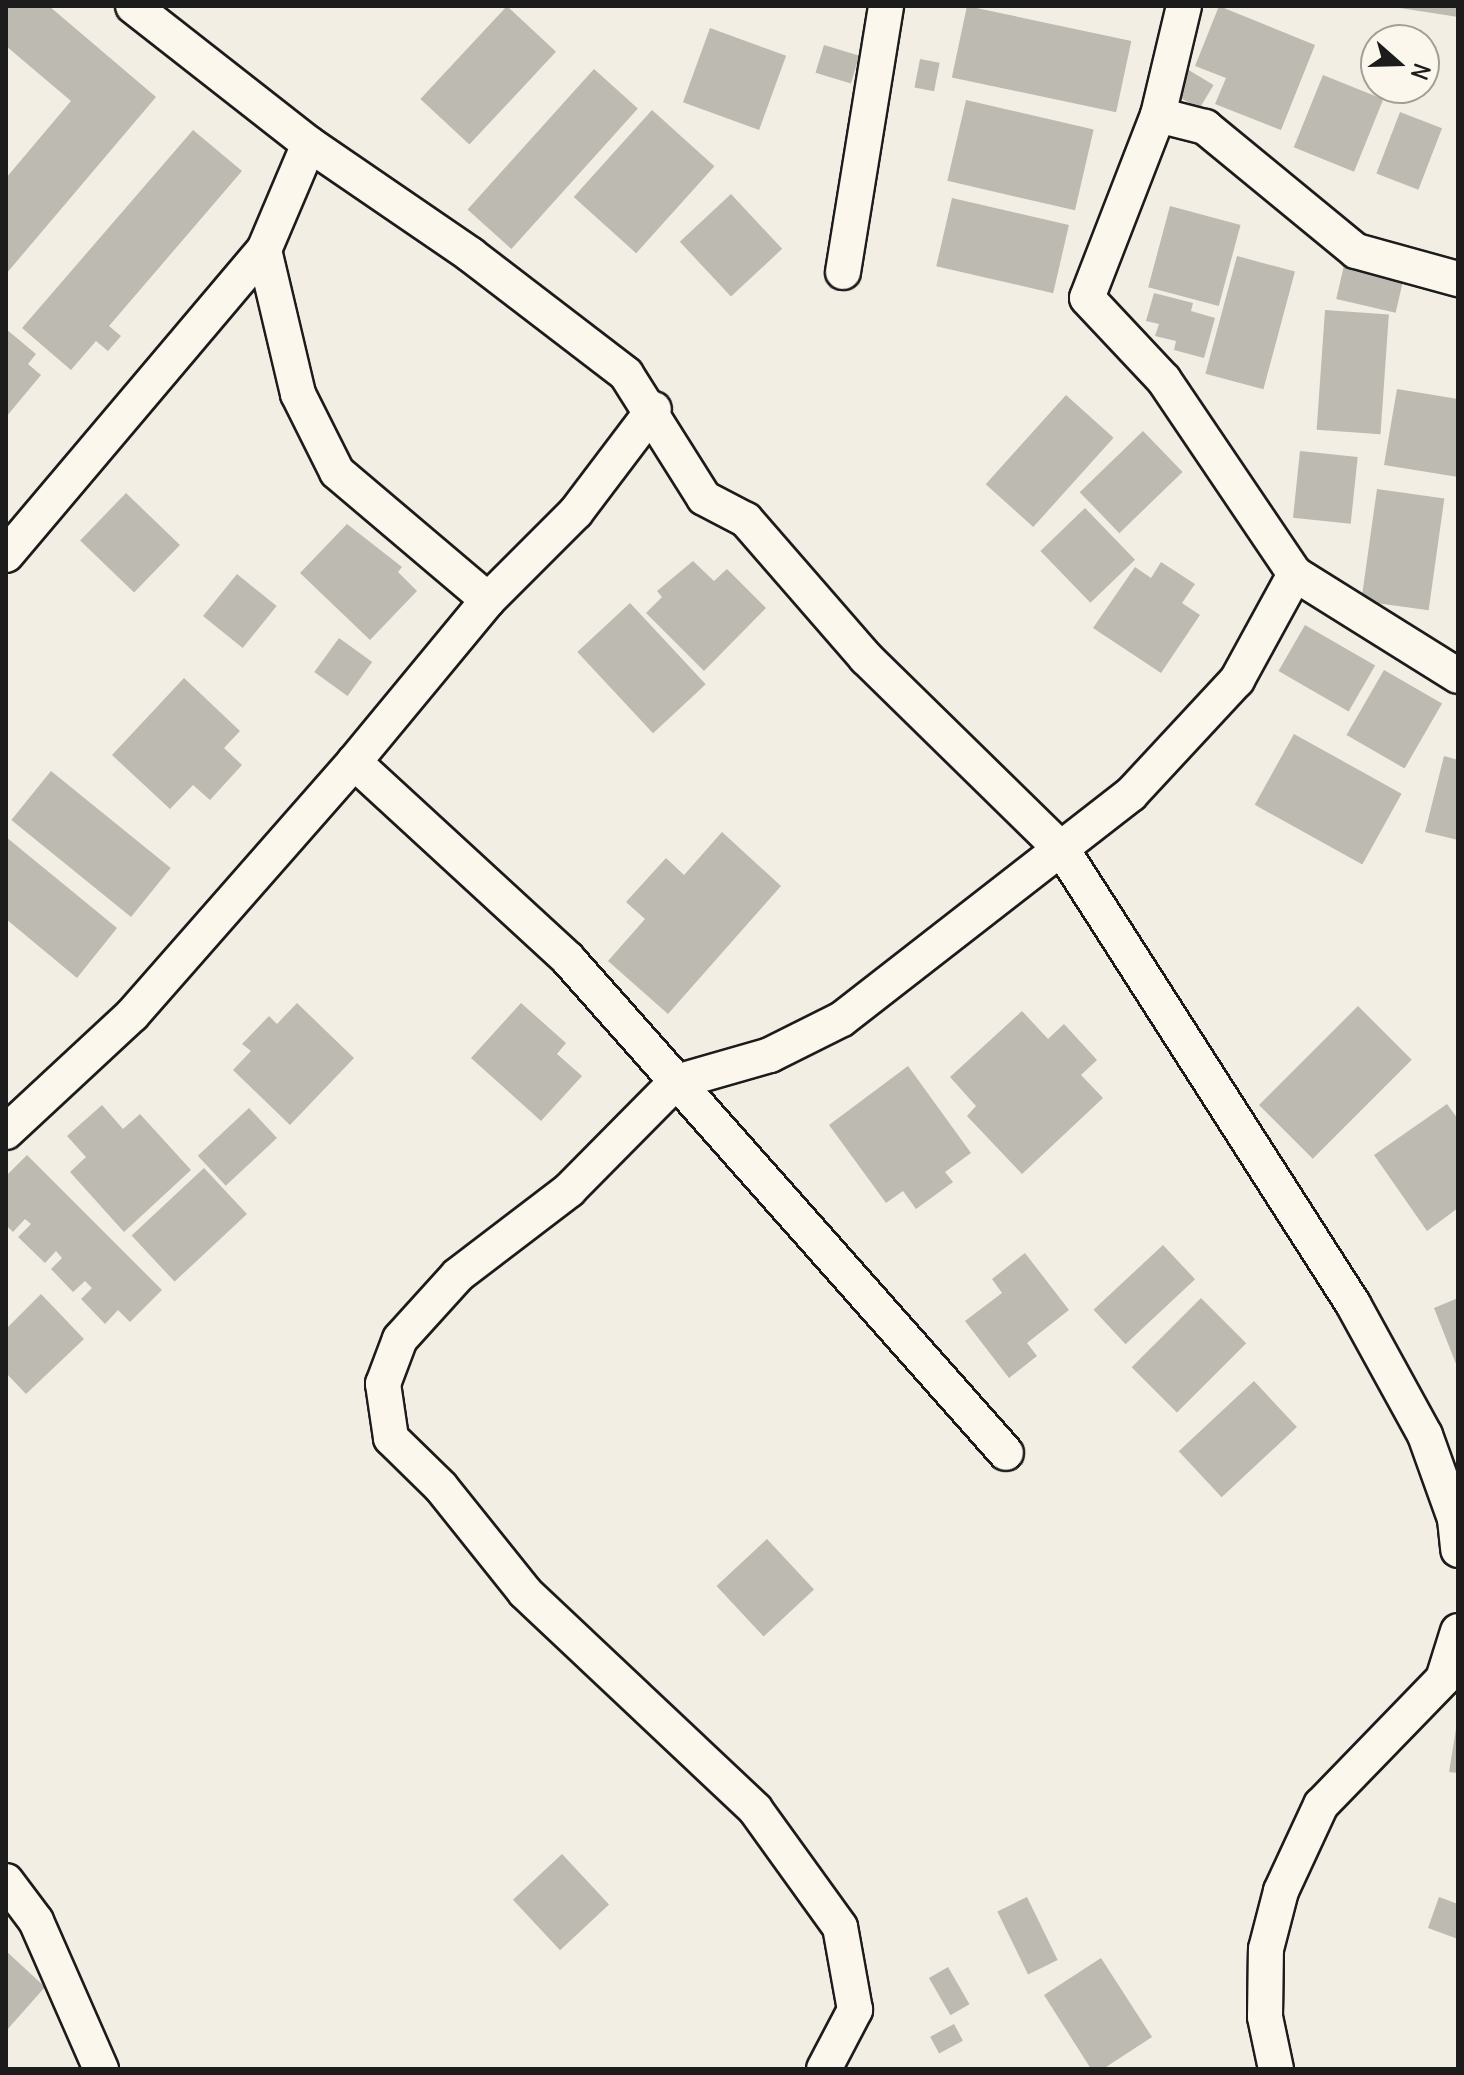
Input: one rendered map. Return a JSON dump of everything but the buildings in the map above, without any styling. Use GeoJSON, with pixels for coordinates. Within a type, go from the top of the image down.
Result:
{"type":"FeatureCollection","features":[{"type":"Feature","properties":{"kind":"street"},"geometry":{"type":"LineString","coordinates":[[133,6],[309,144],[626,374],[654,409],[667,445],[704,498],[746,520],[866,658],[1063,851],[1353,1304],[1425,1435],[1455,1519],[1458,1550]]}},
{"type":"Feature","properties":{"kind":"street"},"geometry":{"type":"LineString","coordinates":[[843,272],[886,6]]}},
{"type":"Feature","properties":{"kind":"street"},"geometry":{"type":"LineString","coordinates":[[1184,6],[1158,115],[1087,298],[1164,380],[1295,574],[1458,676]]}},
{"type":"Feature","properties":{"kind":"street"},"geometry":{"type":"LineString","coordinates":[[1158,115],[1205,127],[1356,251],[1458,279]]}},
{"type":"Feature","properties":{"kind":"street"},"geometry":{"type":"LineString","coordinates":[[6,555],[264,250],[309,144]]}},
{"type":"Feature","properties":{"kind":"street"},"geometry":{"type":"LineString","coordinates":[[264,250],[298,394],[337,472],[488,600]]}},
{"type":"Feature","properties":{"kind":"street"},"geometry":{"type":"LineString","coordinates":[[6,1132],[132,1015],[354,762],[488,600],[576,512],[654,409]]}},
{"type":"Feature","properties":{"kind":"street"},"geometry":{"type":"LineString","coordinates":[[824,2069],[855,2010],[840,1927],[755,1809],[525,1592],[441,1487],[391,1438],[383,1384],[400,1339],[458,1275],[569,1190],[676,1082],[770,1055],[842,1019],[943,936],[1063,851],[1131,794],[1237,680],[1295,574]]}},
{"type":"Feature","properties":{"kind":"street"},"geometry":{"type":"LineString","coordinates":[[354,762],[568,959],[1006,1453]]}},
{"type":"Feature","properties":{"kind":"street"},"geometry":{"type":"LineString","coordinates":[[1276,2069],[1265,2003],[1266,1949],[1281,1891],[1321,1805],[1443,1679],[1458,1631]]}},
{"type":"Feature","properties":{"kind":"street"},"geometry":{"type":"LineString","coordinates":[[6,1881],[36,1921],[101,2069]]}}]}
